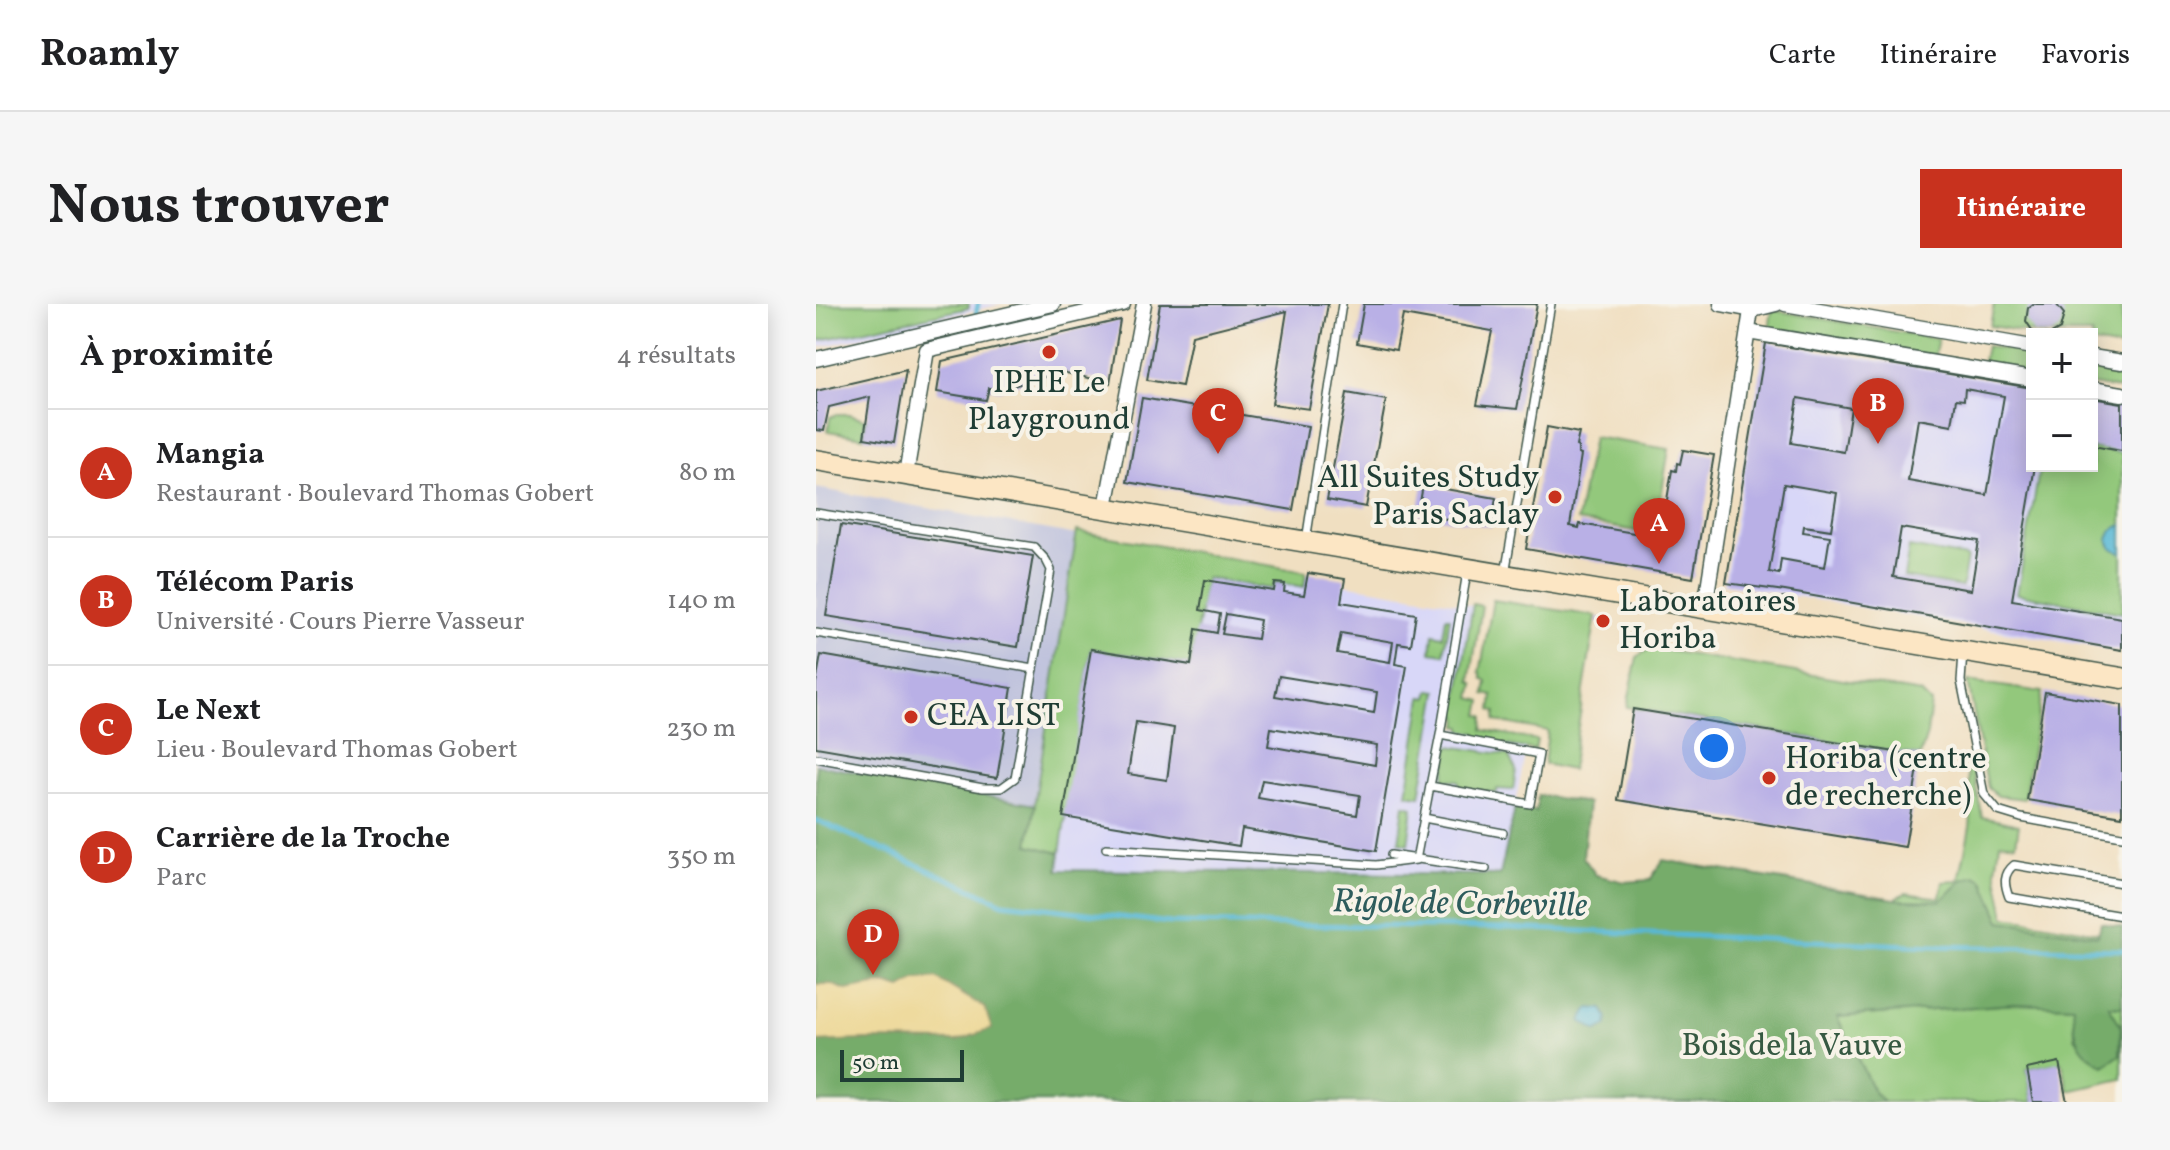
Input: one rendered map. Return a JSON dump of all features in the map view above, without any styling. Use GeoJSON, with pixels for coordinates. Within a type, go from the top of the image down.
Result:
{"type":"FeatureCollection","features":[{"type":"Feature","properties":{"kind":"main road"},"geometry":{"type":"LineString","coordinates":[[816,460],[1702,609],[1781,610],[1964,651],[2122,678]]}},
{"type":"Feature","properties":{"kind":"street"},"geometry":{"type":"LineString","coordinates":[[816,359],[1053,304]]}},
{"type":"Feature","properties":{"kind":"street"},"geometry":{"type":"LineString","coordinates":[[906,474],[927,350],[1123,304]]}},
{"type":"Feature","properties":{"kind":"street"},"geometry":{"type":"LineString","coordinates":[[1106,507],[1144,304]]}},
{"type":"Feature","properties":{"kind":"street"},"geometry":{"type":"LineString","coordinates":[[1721,304],[1752,307],[1776,304]]}},
{"type":"Feature","properties":{"kind":"street"},"geometry":{"type":"LineString","coordinates":[[1785,304],[2026,346]]}},
{"type":"Feature","properties":{"kind":"street"},"geometry":{"type":"LineString","coordinates":[[1702,609],[1708,588],[1752,307]]}},
{"type":"Feature","properties":{"kind":"street"},"geometry":{"type":"LineString","coordinates":[[1748,332],[2026,378]]}},
{"type":"Feature","properties":{"kind":"street"},"geometry":{"type":"LineString","coordinates":[[2098,358],[2122,362]]}},
{"type":"Feature","properties":{"kind":"street"},"geometry":{"type":"LineString","coordinates":[[2098,390],[2122,394]]}},
{"type":"Feature","properties":{"kind":"lane"},"geometry":{"type":"LineString","coordinates":[[1305,543],[1342,304]]}},
{"type":"Feature","properties":{"kind":"lane"},"geometry":{"type":"LineString","coordinates":[[1505,575],[1551,304]]}},
{"type":"Feature","properties":{"kind":"lane"},"geometry":{"type":"LineString","coordinates":[[816,513],[1034,547],[1051,570],[1015,778],[1001,788],[983,788],[816,758]]}},
{"type":"Feature","properties":{"kind":"lane"},"geometry":{"type":"LineString","coordinates":[[1416,860],[1467,570]]}},
{"type":"Feature","properties":{"kind":"lane"},"geometry":{"type":"LineString","coordinates":[[816,633],[1034,669]]}},
{"type":"Feature","properties":{"kind":"lane"},"geometry":{"type":"LineString","coordinates":[[1964,651],[1961,681],[1984,794],[1998,811],[2122,836]]}},
{"type":"Feature","properties":{"kind":"lane"},"geometry":{"type":"LineString","coordinates":[[1430,786],[1530,804],[1539,754],[1440,735]]}},
{"type":"Feature","properties":{"kind":"lane"},"geometry":{"type":"LineString","coordinates":[[1424,818],[1503,833]]}},
{"type":"Feature","properties":{"kind":"lane"},"geometry":{"type":"LineString","coordinates":[[1106,848],[1376,865],[1416,860]]}},
{"type":"Feature","properties":{"kind":"lane"},"geometry":{"type":"LineString","coordinates":[[1391,855],[1486,869]]}},
{"type":"Feature","properties":{"kind":"lane"},"geometry":{"type":"LineString","coordinates":[[2122,883],[2014,865],[2006,873],[2005,881],[2009,897],[2122,916]]}},
{"type":"Feature","properties":{"kind":"shaded area"},"geometry":{"type":"Polygon","coordinates":[[[816,304],[1002,304],[816,348],[816,304]]]}},
{"type":"Feature","properties":{"kind":"shaded area"},"geometry":{"type":"Polygon","coordinates":[[[1765,341],[2026,385],[2026,472],[2098,472],[2098,397],[2122,401],[2122,652],[1724,584],[1765,341]]]}},
{"type":"Feature","properties":{"kind":"shaded area"},"geometry":{"type":"Polygon","coordinates":[[[816,488],[1077,535],[1028,845],[816,779],[816,488]]]}},
{"type":"Feature","properties":{"kind":"shaded area"},"geometry":{"type":"Polygon","coordinates":[[[1104,544],[1475,606],[1453,728],[1527,745],[1501,875],[1057,870],[1104,544]]]}},
{"type":"Feature","properties":{"kind":"green space"},"geometry":{"type":"Polygon","coordinates":[[[816,304],[969,304],[969,308],[816,341],[816,304]]]}},
{"type":"Feature","properties":{"kind":"green space"},"geometry":{"type":"Polygon","coordinates":[[[1994,304],[2122,304],[2122,348],[2098,344],[2098,328],[2026,328],[2026,332],[1990,326],[1994,304]]]}},
{"type":"Feature","properties":{"kind":"green space"},"geometry":{"type":"Polygon","coordinates":[[[1772,310],[1938,339],[1934,358],[1769,330],[1772,310]]]}},
{"type":"Feature","properties":{"kind":"green space"},"geometry":{"type":"Polygon","coordinates":[[[1986,346],[2026,352],[2026,373],[1982,366],[1986,346]]]}},
{"type":"Feature","properties":{"kind":"green space"},"geometry":{"type":"Polygon","coordinates":[[[2098,365],[2122,369],[2122,389],[2098,386],[2098,365]]]}},
{"type":"Feature","properties":{"kind":"green space"},"geometry":{"type":"Polygon","coordinates":[[[850,414],[866,420],[863,437],[828,431],[830,417],[850,414]]]}},
{"type":"Feature","properties":{"kind":"green space"},"geometry":{"type":"Polygon","coordinates":[[[1593,437],[1669,449],[1655,534],[1577,521],[1593,437]]]}},
{"type":"Feature","properties":{"kind":"green space"},"geometry":{"type":"Polygon","coordinates":[[[2098,449],[2122,453],[2122,613],[2017,594],[2039,472],[2098,472],[2098,449]]]}},
{"type":"Feature","properties":{"kind":"green space"},"geometry":{"type":"Polygon","coordinates":[[[1077,531],[1306,572],[1304,587],[1275,582],[1272,589],[1206,578],[1191,665],[1091,649],[1060,853],[1028,845],[1077,531]]]}},
{"type":"Feature","properties":{"kind":"green space"},"geometry":{"type":"Polygon","coordinates":[[[1909,547],[1967,557],[1962,587],[1904,577],[1909,547]]]}},
{"type":"Feature","properties":{"kind":"green space"},"geometry":{"type":"Polygon","coordinates":[[[1493,600],[1596,616],[1571,770],[1544,764],[1548,731],[1495,721],[1496,712],[1491,710],[1493,696],[1485,694],[1487,681],[1480,673],[1493,600]]]}},
{"type":"Feature","properties":{"kind":"green space"},"geometry":{"type":"Polygon","coordinates":[[[1473,604],[1482,606],[1470,681],[1474,684],[1471,698],[1482,701],[1479,715],[1484,716],[1483,730],[1537,740],[1535,750],[1477,740],[1476,733],[1462,731],[1462,727],[1458,726],[1459,716],[1455,715],[1473,604]]]}},
{"type":"Feature","properties":{"kind":"green space"},"geometry":{"type":"Polygon","coordinates":[[[1446,617],[1450,617],[1444,654],[1431,652],[1433,634],[1443,636],[1446,617]]]}},
{"type":"Feature","properties":{"kind":"green space"},"geometry":{"type":"Polygon","coordinates":[[[1651,648],[1921,693],[1931,703],[1920,756],[1627,707],[1637,657],[1651,648]]]}},
{"type":"Feature","properties":{"kind":"green space"},"geometry":{"type":"Polygon","coordinates":[[[1968,681],[2042,692],[2024,799],[1998,796],[1988,788],[1968,681]]]}},
{"type":"Feature","properties":{"kind":"green space"},"geometry":{"type":"Polygon","coordinates":[[[1430,690],[1438,691],[1420,796],[1407,794],[1422,697],[1428,698],[1430,690]]]}},
{"type":"Feature","properties":{"kind":"green space"},"geometry":{"type":"Polygon","coordinates":[[[1449,746],[1508,755],[1516,770],[1513,790],[1497,789],[1497,793],[1459,787],[1459,781],[1444,779],[1449,746]]]}},
{"type":"Feature","properties":{"kind":"green space","name":"Bois de la Vauve"},"geometry":{"type":"Polygon","coordinates":[[[816,765],[1035,805],[1028,845],[1060,853],[1058,870],[1500,875],[1515,808],[1536,811],[1538,795],[1588,803],[1583,857],[1596,875],[1625,882],[1650,880],[1663,860],[1901,900],[1941,901],[1964,879],[1976,876],[1983,880],[2001,921],[2098,936],[2101,923],[2122,927],[2122,1007],[2109,1006],[2121,1026],[2120,1055],[2104,1066],[2087,1054],[2078,1041],[2073,1006],[2015,1004],[1837,1017],[1875,1094],[1884,1102],[816,1102],[816,765]]]}},
{"type":"Feature","properties":{"kind":"green space"},"geometry":{"type":"Polygon","coordinates":[[[1968,770],[1973,770],[1982,817],[2019,825],[2016,844],[2000,842],[1996,870],[2005,917],[2099,933],[2099,936],[2001,921],[1983,880],[1964,879],[1941,901],[1897,900],[1906,893],[1940,898],[1943,882],[1959,881],[1972,806],[1968,770]]]}},
{"type":"Feature","properties":{"kind":"green space"},"geometry":{"type":"Polygon","coordinates":[[[1404,805],[1413,807],[1408,844],[1399,842],[1404,805]]]}},
{"type":"Feature","properties":{"kind":"green space"},"geometry":{"type":"Polygon","coordinates":[[[2015,1004],[2074,1006],[2075,1037],[2089,1056],[2109,1006],[2122,1007],[2122,1079],[2069,1091],[2062,1062],[2027,1069],[2033,1102],[1884,1102],[1875,1094],[1837,1017],[2015,1004]]]}},
{"type":"Feature","properties":{"kind":"sand"},"geometry":{"type":"Polygon","coordinates":[[[936,978],[985,1008],[992,1029],[957,1041],[816,1042],[816,984],[831,984],[846,990],[885,983],[901,988],[915,980],[936,978]]]}},
{"type":"Feature","properties":{"kind":"water"},"geometry":{"type":"Polygon","coordinates":[[[2122,525],[2122,554],[2111,547],[2108,539],[2112,530],[2122,525]]]}},
{"type":"Feature","properties":{"kind":"water"},"geometry":{"type":"Polygon","coordinates":[[[1589,1008],[1603,1009],[1608,1018],[1607,1026],[1597,1031],[1581,1021],[1589,1008]]]}},
{"type":"Feature","properties":{"kind":"building"},"geometry":{"type":"Polygon","coordinates":[[[1160,304],[1328,304],[1309,409],[1272,404],[1287,311],[1192,335],[1182,386],[1147,380],[1160,304]]]}},
{"type":"Feature","properties":{"kind":"building"},"geometry":{"type":"Polygon","coordinates":[[[1364,304],[1537,304],[1517,409],[1477,405],[1492,331],[1403,315],[1396,350],[1357,343],[1364,304]]]}},
{"type":"Feature","properties":{"kind":"building"},"geometry":{"type":"Polygon","coordinates":[[[2033,304],[2056,304],[2064,314],[2060,328],[2031,328],[2026,321],[2028,308],[2033,304]]]}},
{"type":"Feature","properties":{"kind":"building","name":"IPHE Le Playground"},"geometry":{"type":"Polygon","coordinates":[[[1120,320],[1110,383],[1062,372],[999,390],[989,388],[986,400],[937,392],[942,361],[1120,320]]]}},
{"type":"Feature","properties":{"kind":"building"},"geometry":{"type":"Polygon","coordinates":[[[1766,343],[2026,387],[2026,472],[2034,472],[2012,600],[2122,618],[2122,650],[1726,583],[1766,343]],[[1965,389],[1964,400],[1956,399],[1952,425],[1918,419],[1908,481],[1987,495],[2004,396],[1965,389]],[[1798,398],[1791,443],[1844,452],[1851,408],[1798,398]],[[1784,484],[1769,572],[1779,574],[1781,559],[1825,567],[1830,536],[1803,532],[1804,526],[1831,530],[1837,493],[1784,484]],[[1901,528],[1893,577],[1971,590],[1979,541],[1901,528]]]}},
{"type":"Feature","properties":{"kind":"building"},"geometry":{"type":"Polygon","coordinates":[[[906,370],[894,443],[864,438],[870,397],[829,407],[824,431],[816,430],[816,391],[906,370]]]}},
{"type":"Feature","properties":{"kind":"building"},"geometry":{"type":"Polygon","coordinates":[[[1347,393],[1386,400],[1366,507],[1327,500],[1347,393]]]}},
{"type":"Feature","properties":{"kind":"building"},"geometry":{"type":"Polygon","coordinates":[[[1142,398],[1308,426],[1293,510],[1127,482],[1142,398]]]}},
{"type":"Feature","properties":{"kind":"building"},"geometry":{"type":"Polygon","coordinates":[[[2098,399],[2122,403],[2122,451],[2098,447],[2098,399]]]}},
{"type":"Feature","properties":{"kind":"building","name":"All Suites Study Paris Saclay"},"geometry":{"type":"Polygon","coordinates":[[[1547,427],[1579,433],[1576,446],[1581,455],[1570,526],[1579,528],[1580,524],[1652,536],[1651,540],[1660,542],[1672,470],[1676,471],[1677,463],[1680,464],[1683,450],[1714,455],[1693,578],[1526,549],[1547,427]]]}},
{"type":"Feature","properties":{"kind":"building"},"geometry":{"type":"Polygon","coordinates":[[[1423,485],[1496,498],[1491,527],[1418,514],[1423,485]]]}},
{"type":"Feature","properties":{"kind":"building"},"geometry":{"type":"Polygon","coordinates":[[[841,525],[1033,556],[1018,647],[826,616],[841,525]]]}},
{"type":"Feature","properties":{"kind":"building"},"geometry":{"type":"Polygon","coordinates":[[[1308,573],[1345,579],[1341,602],[1416,614],[1411,645],[1398,643],[1395,664],[1407,666],[1376,851],[1242,829],[1239,846],[1063,817],[1091,649],[1191,665],[1196,629],[1217,633],[1220,614],[1200,610],[1205,580],[1274,591],[1275,583],[1285,584],[1284,592],[1304,595],[1308,573]],[[1226,614],[1222,634],[1257,639],[1260,620],[1226,614]],[[1341,633],[1337,653],[1390,662],[1393,642],[1341,633]],[[1279,676],[1275,696],[1374,713],[1377,692],[1279,676]],[[1136,722],[1128,774],[1167,780],[1174,728],[1136,722]],[[1271,728],[1268,746],[1375,765],[1377,745],[1271,728]],[[1262,780],[1258,798],[1357,815],[1360,795],[1262,780]]]}},
{"type":"Feature","properties":{"kind":"building","name":"Laboratoires Horiba"},"geometry":{"type":"Polygon","coordinates":[[[1598,617],[1608,619],[1608,625],[1597,623],[1598,617]]]}},
{"type":"Feature","properties":{"kind":"building","name":"CEA LIST"},"geometry":{"type":"Polygon","coordinates":[[[821,655],[1012,688],[997,778],[816,747],[816,683],[821,655]]]}},
{"type":"Feature","properties":{"kind":"building"},"geometry":{"type":"Polygon","coordinates":[[[2045,692],[2122,705],[2122,816],[2027,800],[2045,692]]]}},
{"type":"Feature","properties":{"kind":"building","name":"Horiba (centre de recherche)"},"geometry":{"type":"Polygon","coordinates":[[[1633,709],[1920,756],[1905,847],[1618,800],[1633,709]]]}},
{"type":"Feature","properties":{"kind":"building"},"geometry":{"type":"Polygon","coordinates":[[[2059,1062],[2067,1102],[2033,1102],[2027,1069],[2059,1062]]]}},
{"type":"Feature","properties":{"kind":"waterway"},"geometry":{"type":"LineString","coordinates":[[975,319],[978,304]]}},
{"type":"Feature","properties":{"kind":"waterway","name":"Rigole de Corbeville"},"geometry":{"type":"LineString","coordinates":[[816,820],[1003,903],[1171,923],[1509,928],[1934,946],[2122,950]]}},
{"type":"Feature","properties":{"kind":"place","name":"IPHE Le Playground"},"geometry":{"type":"Point","coordinates":[1049,352]}},
{"type":"Feature","properties":{"kind":"place","name":"Télécom Paris"},"geometry":{"type":"Point","coordinates":[1878,444]}},
{"type":"Feature","properties":{"kind":"place","name":"Le Next"},"geometry":{"type":"Point","coordinates":[1218,454]}},
{"type":"Feature","properties":{"kind":"place","name":"All Suites Study Paris Saclay"},"geometry":{"type":"Point","coordinates":[1555,497]}},
{"type":"Feature","properties":{"kind":"place","name":"Mangia"},"geometry":{"type":"Point","coordinates":[1659,564]}},
{"type":"Feature","properties":{"kind":"place","name":"Laboratoires Horiba"},"geometry":{"type":"Point","coordinates":[1603,621]}},
{"type":"Feature","properties":{"kind":"place","name":"CEA LIST"},"geometry":{"type":"Point","coordinates":[911,717]}},
{"type":"Feature","properties":{"kind":"place","name":"Horiba (centre de recherche)"},"geometry":{"type":"Point","coordinates":[1769,778]}},
{"type":"Feature","properties":{"kind":"place","name":"Carrière de la Troche"},"geometry":{"type":"Point","coordinates":[873,975]}}]}
